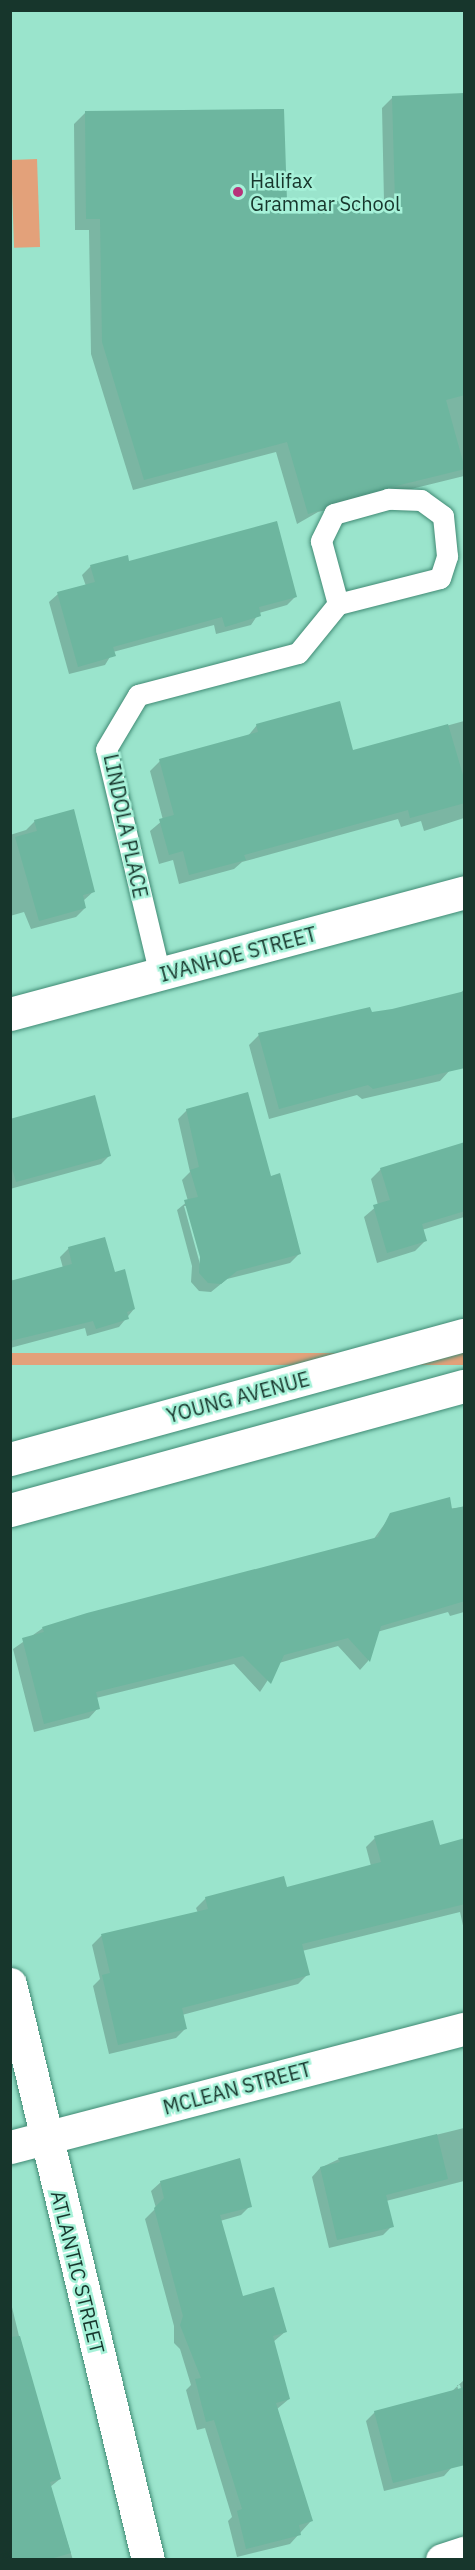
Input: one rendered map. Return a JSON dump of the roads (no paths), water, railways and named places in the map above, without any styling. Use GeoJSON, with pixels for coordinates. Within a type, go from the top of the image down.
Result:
{"type":"FeatureCollection","features":[{"type":"Feature","properties":{"kind":"street","name":"IVANHOE STREET"},"geometry":{"type":"LineString","coordinates":[[10,1014],[465,892]]}},
{"type":"Feature","properties":{"kind":"street","name":"YOUNG AVENUE"},"geometry":{"type":"LineString","coordinates":[[10,1459],[465,1335]]}},
{"type":"Feature","properties":{"kind":"street"},"geometry":{"type":"LineString","coordinates":[[10,1510],[465,1386]]}},
{"type":"Feature","properties":{"kind":"street","name":"ATLANTIC STREET"},"geometry":{"type":"LineString","coordinates":[[10,1984],[148,2559]]}},
{"type":"Feature","properties":{"kind":"street","name":"MCLEAN STREET"},"geometry":{"type":"LineString","coordinates":[[10,2147],[465,2029]]}},
{"type":"Feature","properties":{"kind":"street"},"geometry":{"type":"LineString","coordinates":[[442,2559],[465,2553]]}},
{"type":"Feature","properties":{"kind":"lane"},"geometry":{"type":"LineString","coordinates":[[388,499],[421,500],[443,516],[447,556],[440,578],[338,604],[321,541],[334,514],[388,499]]}},
{"type":"Feature","properties":{"kind":"lane","name":"LINDOLA PLACE"},"geometry":{"type":"LineString","coordinates":[[160,975],[106,749],[138,695],[298,653],[338,604]]}},
{"type":"Feature","properties":{"kind":"place","name":"Halifax Grammar School"},"geometry":{"type":"Point","coordinates":[238,192]}}]}
